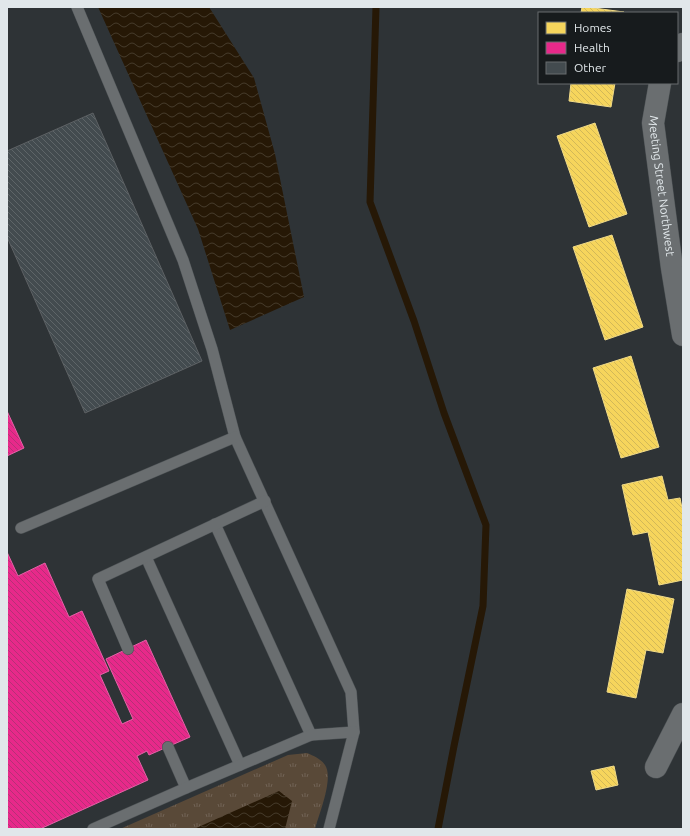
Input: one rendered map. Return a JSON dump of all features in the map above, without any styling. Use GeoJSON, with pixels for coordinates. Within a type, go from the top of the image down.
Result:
{"type":"FeatureCollection","features":[{"type":"Feature","properties":{"kind":"street","name":"Meeting Street Northwest"},"geometry":{"type":"LineString","coordinates":[[660,84],[653,123],[678,268],[683,335]]}},
{"type":"Feature","properties":{"kind":"street"},"geometry":{"type":"LineString","coordinates":[[656,767],[683,714]]}},
{"type":"Feature","properties":{"kind":"lane"},"geometry":{"type":"LineString","coordinates":[[76,7],[183,260],[212,349],[235,437],[351,692],[354,732],[329,829]]}},
{"type":"Feature","properties":{"kind":"lane"},"geometry":{"type":"LineString","coordinates":[[21,528],[235,437]]}},
{"type":"Feature","properties":{"kind":"lane"},"geometry":{"type":"LineString","coordinates":[[128,649],[98,579],[265,501]]}},
{"type":"Feature","properties":{"kind":"lane"},"geometry":{"type":"LineString","coordinates":[[216,524],[311,735]]}},
{"type":"Feature","properties":{"kind":"lane"},"geometry":{"type":"LineString","coordinates":[[146,557],[240,765]]}},
{"type":"Feature","properties":{"kind":"lane"},"geometry":{"type":"LineString","coordinates":[[93,829],[311,735],[354,732]]}},
{"type":"Feature","properties":{"kind":"lane"},"geometry":{"type":"LineString","coordinates":[[168,747],[186,788]]}},
{"type":"Feature","properties":{"kind":"green space"},"geometry":{"type":"Polygon","coordinates":[[[307,753],[325,765],[328,778],[327,787],[315,829],[120,829],[288,755],[307,753]]]}},
{"type":"Feature","properties":{"kind":"water"},"geometry":{"type":"Polygon","coordinates":[[[98,7],[209,7],[254,78],[275,154],[304,297],[230,330],[198,229],[98,7]]]}},
{"type":"Feature","properties":{"kind":"water"},"geometry":{"type":"Polygon","coordinates":[[[279,791],[292,801],[285,829],[194,829],[279,791]]]}},
{"type":"Feature","properties":{"kind":"building: Homes"},"geometry":{"type":"Polygon","coordinates":[[[582,7],[586,7],[624,12],[581,12],[582,7]]]}},
{"type":"Feature","properties":{"kind":"building: Homes"},"geometry":{"type":"Polygon","coordinates":[[[571,84],[615,84],[611,107],[569,101],[571,84]]]}},
{"type":"Feature","properties":{"kind":"building: Homes"},"geometry":{"type":"Polygon","coordinates":[[[595,123],[627,214],[589,227],[557,136],[595,123]]]}},
{"type":"Feature","properties":{"kind":"building: Homes"},"geometry":{"type":"Polygon","coordinates":[[[612,235],[643,327],[605,340],[573,247],[612,235]]]}},
{"type":"Feature","properties":{"kind":"building: Homes"},"geometry":{"type":"Polygon","coordinates":[[[631,356],[659,447],[621,458],[593,368],[631,356]]]}},
{"type":"Feature","properties":{"kind":"building: Homes"},"geometry":{"type":"Polygon","coordinates":[[[662,476],[668,500],[680,498],[683,513],[683,580],[659,585],[648,532],[633,535],[622,485],[662,476]]]}},
{"type":"Feature","properties":{"kind":"building: Homes"},"geometry":{"type":"Polygon","coordinates":[[[627,589],[674,599],[663,653],[646,650],[636,698],[607,692],[627,589]]]}},
{"type":"Feature","properties":{"kind":"building: Homes"},"geometry":{"type":"Polygon","coordinates":[[[614,766],[618,785],[596,790],[591,771],[614,766]]]}},
{"type":"Feature","properties":{"kind":"building: Health"},"geometry":{"type":"Polygon","coordinates":[[[7,411],[24,448],[7,456],[7,411]]]}},
{"type":"Feature","properties":{"kind":"building: Health"},"geometry":{"type":"Polygon","coordinates":[[[7,552],[18,576],[45,563],[69,617],[82,611],[109,671],[100,675],[122,724],[133,719],[106,659],[146,640],[190,737],[149,755],[147,751],[137,756],[148,780],[40,829],[7,829],[7,552]]]}},
{"type":"Feature","properties":{"kind":"building: Other"},"geometry":{"type":"Polygon","coordinates":[[[93,113],[202,361],[85,413],[7,237],[7,151],[93,113]]]}},
{"type":"Feature","properties":{"kind":"waterway"},"geometry":{"type":"LineString","coordinates":[[376,7],[370,202],[414,321],[444,413],[486,525],[483,606],[438,829]]}}]}
